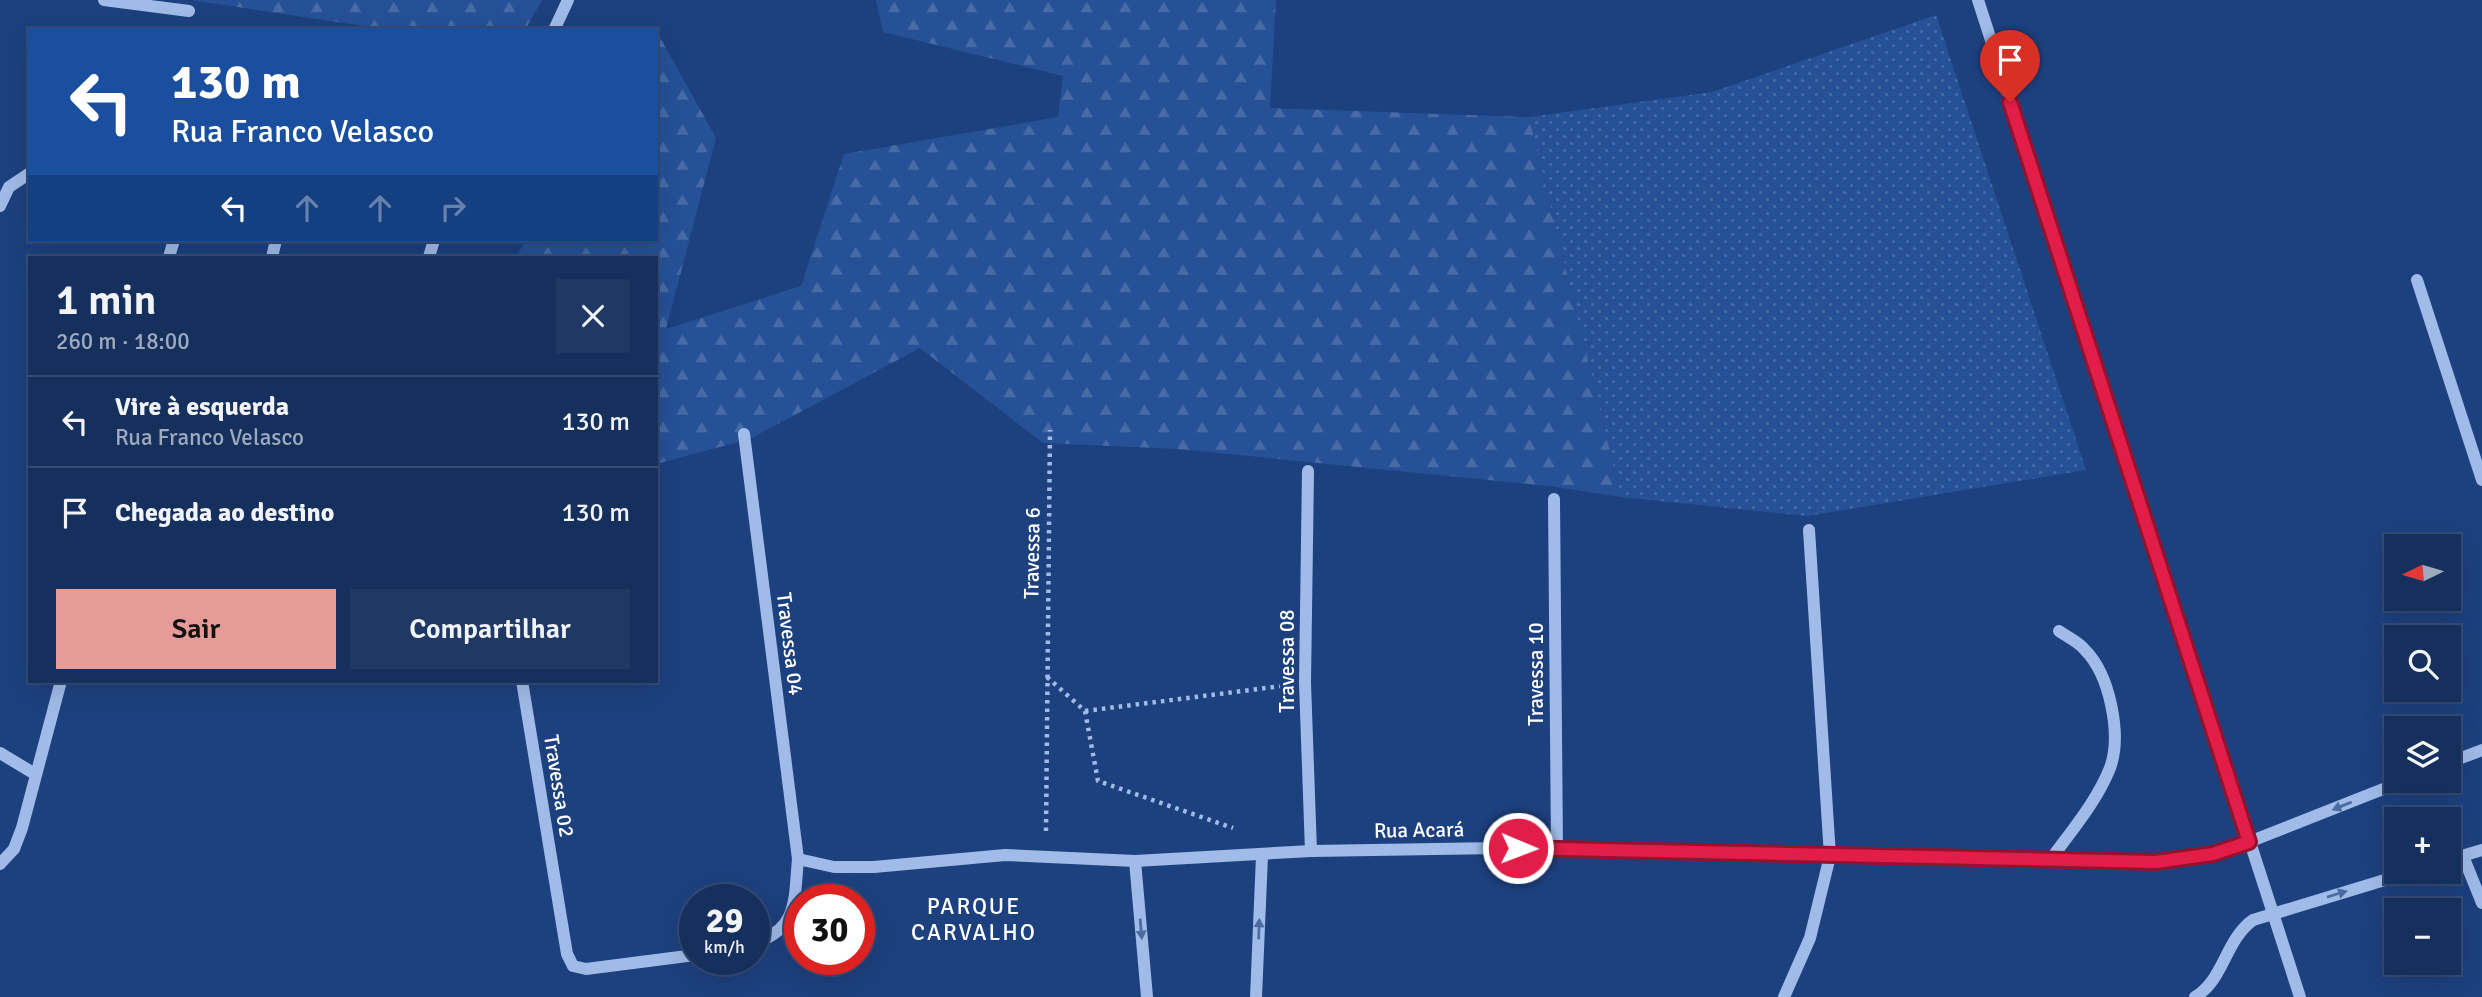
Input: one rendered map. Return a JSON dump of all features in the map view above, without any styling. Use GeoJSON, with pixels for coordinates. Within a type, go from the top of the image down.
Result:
{"type":"FeatureCollection","features":[{"type":"Feature","properties":{"kind":"street"},"geometry":{"type":"LineString","coordinates":[[104,0],[189,11]]}},
{"type":"Feature","properties":{"kind":"street"},"geometry":{"type":"LineString","coordinates":[[555,28],[568,0]]}},
{"type":"Feature","properties":{"kind":"street"},"geometry":{"type":"LineString","coordinates":[[1978,0],[2300,997]]}},
{"type":"Feature","properties":{"kind":"street"},"geometry":{"type":"LineString","coordinates":[[0,206],[9,187],[28,174]]}},
{"type":"Feature","properties":{"kind":"street"},"geometry":{"type":"LineString","coordinates":[[2417,280],[2482,480]]}},
{"type":"Feature","properties":{"kind":"street","name":"Travessa 04"},"geometry":{"type":"LineString","coordinates":[[744,434],[798,859],[789,921],[780,931],[770,936]]}},
{"type":"Feature","properties":{"kind":"street","name":"Travessa 08"},"geometry":{"type":"LineString","coordinates":[[1308,471],[1305,683],[1311,851]]}},
{"type":"Feature","properties":{"kind":"street","name":"Travessa 10"},"geometry":{"type":"LineString","coordinates":[[1554,499],[1557,849]]}},
{"type":"Feature","properties":{"kind":"street"},"geometry":{"type":"LineString","coordinates":[[1784,997],[1810,938],[1830,856],[1810,530]]}},
{"type":"Feature","properties":{"kind":"street"},"geometry":{"type":"LineString","coordinates":[[2051,859],[2095,798],[2111,765],[2114,722],[2105,679],[2085,649],[2059,631]]}},
{"type":"Feature","properties":{"kind":"street"},"geometry":{"type":"LineString","coordinates":[[0,864],[14,849],[60,683]]}},
{"type":"Feature","properties":{"kind":"street","name":"Travessa 02"},"geometry":{"type":"LineString","coordinates":[[522,683],[567,954],[573,965],[586,970],[679,957]]}},
{"type":"Feature","properties":{"kind":"street"},"geometry":{"type":"LineString","coordinates":[[2461,758],[2482,750]]}},
{"type":"Feature","properties":{"kind":"street"},"geometry":{"type":"LineString","coordinates":[[0,753],[35,774]]}},
{"type":"Feature","properties":{"kind":"street","name":"Rua Acará"},"geometry":{"type":"LineString","coordinates":[[798,859],[834,867],[874,867],[960,857],[1046,856],[1135,862],[1311,851],[1557,849],[2156,862],[2213,854],[2384,789]]}},
{"type":"Feature","properties":{"kind":"street"},"geometry":{"type":"LineString","coordinates":[[2482,850],[2463,856],[2482,903]]}},
{"type":"Feature","properties":{"kind":"street"},"geometry":{"type":"LineString","coordinates":[[1256,997],[1262,856]]}},
{"type":"Feature","properties":{"kind":"street"},"geometry":{"type":"LineString","coordinates":[[1135,862],[1147,997]]}},
{"type":"Feature","properties":{"kind":"street"},"geometry":{"type":"LineString","coordinates":[[2195,997],[2210,985],[2242,928],[2271,914],[2384,880]]}},
{"type":"Feature","properties":{"kind":"path","name":"Travessa 6"},"geometry":{"type":"LineString","coordinates":[[1046,856],[1050,430]]}},
{"type":"Feature","properties":{"kind":"path"},"geometry":{"type":"LineString","coordinates":[[1046,676],[1085,711],[1098,780],[1242,831]]}},
{"type":"Feature","properties":{"kind":"path"},"geometry":{"type":"LineString","coordinates":[[1085,711],[1305,683]]}},
{"type":"Feature","properties":{"kind":"green space"},"geometry":{"type":"Polygon","coordinates":[[[191,0],[542,0],[526,28],[377,28],[191,0]]]}},
{"type":"Feature","properties":{"kind":"green space"},"geometry":{"type":"Polygon","coordinates":[[[876,0],[1276,0],[1270,108],[1529,117],[1621,497],[1549,486],[1178,449],[1043,443],[920,348],[750,439],[658,463],[658,256],[517,256],[525,242],[658,242],[658,34],[716,138],[666,329],[801,286],[844,154],[1058,117],[1063,76],[883,32],[876,0]]]}},
{"type":"Feature","properties":{"kind":"green space"},"geometry":{"type":"Polygon","coordinates":[[[1936,15],[2086,470],[1807,516],[1621,497],[1529,117],[1712,92],[1936,15]]]}},
{"type":"Feature","properties":{"kind":"district","name":"PARQUE CARVALHO"},"geometry":{"type":"Point","coordinates":[974,919]}},
{"type":"Feature","properties":{"kind":"route"},"geometry":{"type":"LineString","coordinates":[[1518,848],[2156,862],[2213,854],[2249,842],[2010,102]]}}]}
